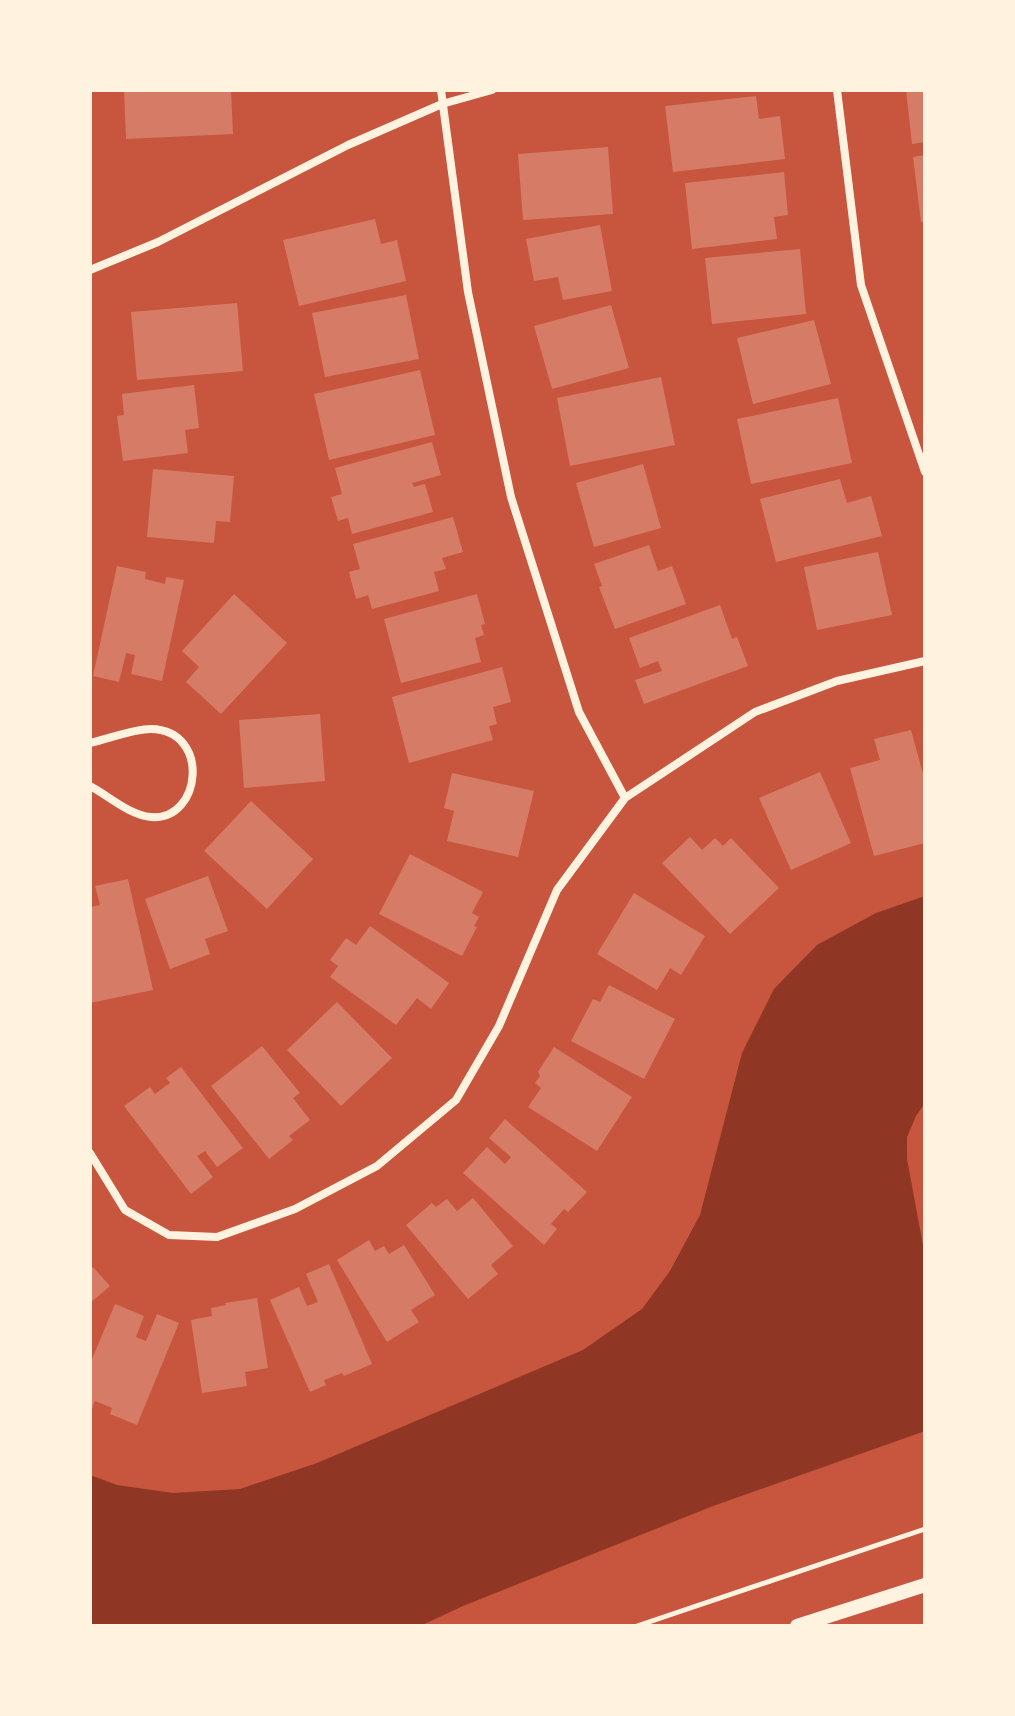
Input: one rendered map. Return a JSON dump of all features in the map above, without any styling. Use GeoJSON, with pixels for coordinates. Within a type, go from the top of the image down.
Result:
{"type":"FeatureCollection","features":[{"type":"Feature","properties":{"kind":"street"},"geometry":{"type":"LineString","coordinates":[[441,90],[468,292],[511,497],[579,712],[625,798]]}},
{"type":"Feature","properties":{"kind":"street"},"geometry":{"type":"LineString","coordinates":[[90,270],[158,242],[348,145],[442,104],[492,90]]}},
{"type":"Feature","properties":{"kind":"street"},"geometry":{"type":"LineString","coordinates":[[837,90],[861,285],[925,472]]}},
{"type":"Feature","properties":{"kind":"street"},"geometry":{"type":"LineString","coordinates":[[90,1153],[125,1210],[169,1235],[217,1237],[295,1209],[377,1166],[456,1100],[499,1026],[557,890],[625,798],[755,712],[837,681],[925,661]]}},
{"type":"Feature","properties":{"kind":"street"},"geometry":{"type":"LineString","coordinates":[[90,743],[144,730],[159,730],[184,742],[193,773],[191,786],[180,806],[160,817],[134,813],[90,786]]}},
{"type":"Feature","properties":{"kind":"street"},"geometry":{"type":"LineString","coordinates":[[797,1626],[925,1585]]}},
{"type":"Feature","properties":{"kind":"path"},"geometry":{"type":"LineString","coordinates":[[637,1626],[925,1529]]}},
{"type":"Feature","properties":{"kind":"shaded area"},"geometry":{"type":"Polygon","coordinates":[[[925,896],[925,1103],[907,1137],[907,1159],[925,1256],[925,1431],[713,1506],[420,1626],[90,1626],[90,1475],[117,1485],[173,1493],[240,1489],[317,1463],[583,1350],[642,1309],[670,1271],[700,1215],[742,1053],[774,989],[817,945],[876,913],[925,896]]]}},
{"type":"Feature","properties":{"kind":"building"},"geometry":{"type":"Polygon","coordinates":[[[124,90],[231,90],[233,134],[126,139],[124,90]]]}},
{"type":"Feature","properties":{"kind":"building"},"geometry":{"type":"Polygon","coordinates":[[[906,90],[925,90],[925,142],[912,144],[906,90]]]}},
{"type":"Feature","properties":{"kind":"building"},"geometry":{"type":"Polygon","coordinates":[[[756,96],[759,119],[780,116],[785,159],[673,172],[665,106],[756,96]]]}},
{"type":"Feature","properties":{"kind":"building"},"geometry":{"type":"Polygon","coordinates":[[[608,147],[613,214],[523,220],[518,154],[608,147]]]}},
{"type":"Feature","properties":{"kind":"building"},"geometry":{"type":"Polygon","coordinates":[[[925,155],[925,221],[921,222],[913,157],[925,155]]]}},
{"type":"Feature","properties":{"kind":"building"},"geometry":{"type":"Polygon","coordinates":[[[784,172],[788,215],[774,217],[777,239],[692,249],[685,183],[784,172]]]}},
{"type":"Feature","properties":{"kind":"building"},"geometry":{"type":"Polygon","coordinates":[[[375,219],[381,244],[397,240],[406,281],[299,306],[283,240],[375,219]]]}},
{"type":"Feature","properties":{"kind":"building"},"geometry":{"type":"Polygon","coordinates":[[[600,225],[612,291],[563,300],[558,277],[534,281],[526,239],[600,225]]]}},
{"type":"Feature","properties":{"kind":"building"},"geometry":{"type":"Polygon","coordinates":[[[800,249],[806,314],[712,324],[705,258],[800,249]]]}},
{"type":"Feature","properties":{"kind":"building"},"geometry":{"type":"Polygon","coordinates":[[[406,295],[419,359],[325,377],[312,313],[406,295]]]}},
{"type":"Feature","properties":{"kind":"building"},"geometry":{"type":"Polygon","coordinates":[[[237,303],[243,371],[137,380],[131,312],[237,303]]]}},
{"type":"Feature","properties":{"kind":"building"},"geometry":{"type":"Polygon","coordinates":[[[611,305],[629,368],[552,389],[534,326],[611,305]]]}},
{"type":"Feature","properties":{"kind":"building"},"geometry":{"type":"Polygon","coordinates":[[[814,320],[831,384],[753,404],[737,338],[814,320]]]}},
{"type":"Feature","properties":{"kind":"building"},"geometry":{"type":"Polygon","coordinates":[[[420,370],[435,435],[329,460],[314,394],[420,370]]]}},
{"type":"Feature","properties":{"kind":"building"},"geometry":{"type":"Polygon","coordinates":[[[661,377],[675,445],[570,466],[557,398],[661,377]]]}},
{"type":"Feature","properties":{"kind":"building"},"geometry":{"type":"Polygon","coordinates":[[[194,385],[199,428],[185,430],[188,453],[123,461],[117,416],[124,415],[122,394],[194,385]]]}},
{"type":"Feature","properties":{"kind":"building"},"geometry":{"type":"Polygon","coordinates":[[[838,398],[852,463],[751,484],[737,419],[838,398]]]}},
{"type":"Feature","properties":{"kind":"building"},"geometry":{"type":"Polygon","coordinates":[[[432,442],[441,475],[412,483],[414,487],[425,484],[433,512],[352,534],[348,518],[338,521],[331,497],[342,494],[335,468],[432,442]]]}},
{"type":"Feature","properties":{"kind":"building"},"geometry":{"type":"Polygon","coordinates":[[[643,464],[661,528],[594,547],[576,483],[643,464]]]}},
{"type":"Feature","properties":{"kind":"building"},"geometry":{"type":"Polygon","coordinates":[[[153,469],[234,476],[230,522],[216,521],[214,543],[147,537],[153,469]]]}},
{"type":"Feature","properties":{"kind":"building"},"geometry":{"type":"Polygon","coordinates":[[[840,479],[847,503],[871,496],[882,536],[776,562],[760,499],[840,479]]]}},
{"type":"Feature","properties":{"kind":"building"},"geometry":{"type":"Polygon","coordinates":[[[453,517],[463,552],[442,558],[446,569],[434,572],[439,591],[372,609],[368,595],[356,599],[349,572],[360,569],[353,544],[453,517]]]}},
{"type":"Feature","properties":{"kind":"building"},"geometry":{"type":"Polygon","coordinates":[[[649,545],[658,571],[672,566],[686,604],[615,629],[594,564],[649,545]]]}},
{"type":"Feature","properties":{"kind":"building"},"geometry":{"type":"Polygon","coordinates":[[[878,552],[892,615],[817,630],[804,567],[878,552]]]}},
{"type":"Feature","properties":{"kind":"building"},"geometry":{"type":"Polygon","coordinates":[[[117,566],[146,572],[145,579],[165,584],[166,577],[184,580],[162,681],[131,674],[135,655],[126,653],[119,682],[93,676],[117,566]]]}},
{"type":"Feature","properties":{"kind":"building"},"geometry":{"type":"Polygon","coordinates":[[[234,594],[287,643],[221,714],[186,682],[199,667],[182,651],[234,594]]]}},
{"type":"Feature","properties":{"kind":"building"},"geometry":{"type":"Polygon","coordinates":[[[477,594],[485,624],[481,625],[484,635],[475,638],[481,662],[401,683],[384,619],[477,594]]]}},
{"type":"Feature","properties":{"kind":"building"},"geometry":{"type":"Polygon","coordinates":[[[720,605],[732,639],[737,637],[748,666],[644,704],[635,680],[662,671],[658,661],[640,668],[629,638],[720,605]]]}},
{"type":"Feature","properties":{"kind":"building"},"geometry":{"type":"Polygon","coordinates":[[[502,667],[511,702],[493,707],[497,724],[489,726],[493,740],[409,763],[392,697],[502,667]]]}},
{"type":"Feature","properties":{"kind":"building"},"geometry":{"type":"Polygon","coordinates":[[[320,714],[325,781],[244,788],[239,720],[320,714]]]}},
{"type":"Feature","properties":{"kind":"building"},"geometry":{"type":"Polygon","coordinates":[[[911,730],[925,781],[925,843],[874,856],[850,768],[880,760],[874,739],[911,730]]]}},
{"type":"Feature","properties":{"kind":"building"},"geometry":{"type":"Polygon","coordinates":[[[820,772],[851,843],[791,870],[759,798],[820,772]]]}},
{"type":"Feature","properties":{"kind":"building"},"geometry":{"type":"Polygon","coordinates":[[[452,773],[534,791],[518,857],[447,841],[454,811],[444,808],[452,773]]]}},
{"type":"Feature","properties":{"kind":"building"},"geometry":{"type":"Polygon","coordinates":[[[251,801],[313,859],[267,909],[204,851],[251,801]]]}},
{"type":"Feature","properties":{"kind":"building"},"geometry":{"type":"Polygon","coordinates":[[[690,837],[702,850],[715,838],[723,846],[731,838],[779,888],[730,934],[662,863],[690,837]]]}},
{"type":"Feature","properties":{"kind":"building"},"geometry":{"type":"Polygon","coordinates":[[[410,854],[483,892],[472,913],[479,917],[474,926],[477,927],[462,956],[379,914],[410,854]]]}},
{"type":"Feature","properties":{"kind":"building"},"geometry":{"type":"Polygon","coordinates":[[[208,876],[228,931],[205,939],[210,954],[170,969],[145,899],[208,876]]]}},
{"type":"Feature","properties":{"kind":"building"},"geometry":{"type":"Polygon","coordinates":[[[128,879],[153,990],[90,1003],[90,907],[100,905],[95,886],[128,879]]]}},
{"type":"Feature","properties":{"kind":"building"},"geometry":{"type":"Polygon","coordinates":[[[634,893],[705,936],[681,975],[670,968],[657,990],[597,954],[634,893]]]}},
{"type":"Feature","properties":{"kind":"building"},"geometry":{"type":"Polygon","coordinates":[[[370,926],[449,983],[431,1009],[417,998],[396,1025],[330,977],[338,966],[330,960],[346,938],[356,945],[370,926]]]}},
{"type":"Feature","properties":{"kind":"building"},"geometry":{"type":"Polygon","coordinates":[[[609,985],[675,1019],[644,1079],[571,1041],[593,999],[600,1002],[609,985]]]}},
{"type":"Feature","properties":{"kind":"building"},"geometry":{"type":"Polygon","coordinates":[[[337,1002],[392,1058],[341,1106],[287,1050],[337,1002]]]}},
{"type":"Feature","properties":{"kind":"building"},"geometry":{"type":"Polygon","coordinates":[[[262,1046],[300,1093],[293,1098],[310,1120],[289,1136],[293,1140],[269,1159],[211,1086],[262,1046]]]}},
{"type":"Feature","properties":{"kind":"building"},"geometry":{"type":"Polygon","coordinates":[[[554,1047],[632,1097],[597,1151],[528,1107],[541,1088],[535,1083],[540,1076],[538,1072],[554,1047]]]}},
{"type":"Feature","properties":{"kind":"building"},"geometry":{"type":"Polygon","coordinates":[[[181,1067],[243,1148],[217,1167],[205,1151],[197,1156],[213,1177],[191,1194],[124,1106],[150,1087],[155,1094],[170,1083],[166,1078],[181,1067]]]}},
{"type":"Feature","properties":{"kind":"building"},"geometry":{"type":"Polygon","coordinates":[[[505,1119],[587,1192],[568,1212],[564,1209],[551,1224],[557,1229],[544,1245],[463,1173],[487,1147],[505,1164],[511,1157],[489,1138],[505,1119]]]}},
{"type":"Feature","properties":{"kind":"building"},"geometry":{"type":"Polygon","coordinates":[[[473,1198],[513,1246],[491,1265],[498,1274],[468,1299],[406,1225],[432,1203],[436,1207],[447,1199],[457,1211],[473,1198]]]}},
{"type":"Feature","properties":{"kind":"building"},"geometry":{"type":"Polygon","coordinates":[[[369,1240],[375,1251],[384,1246],[389,1254],[404,1245],[435,1295],[411,1310],[419,1322],[387,1342],[337,1260],[369,1240]]]}},
{"type":"Feature","properties":{"kind":"building"},"geometry":{"type":"Polygon","coordinates":[[[329,1264],[372,1364],[344,1376],[342,1373],[324,1380],[326,1385],[310,1392],[270,1300],[299,1287],[307,1306],[318,1302],[306,1274],[329,1264]]]}},
{"type":"Feature","properties":{"kind":"building"},"geometry":{"type":"Polygon","coordinates":[[[93,1267],[110,1286],[90,1303],[90,1269],[93,1267]]]}},
{"type":"Feature","properties":{"kind":"building"},"geometry":{"type":"Polygon","coordinates":[[[257,1298],[268,1368],[245,1372],[247,1386],[202,1393],[191,1320],[212,1316],[211,1308],[225,1303],[257,1298]]]}},
{"type":"Feature","properties":{"kind":"building"},"geometry":{"type":"Polygon","coordinates":[[[115,1304],[144,1316],[136,1337],[146,1341],[157,1314],[179,1323],[137,1425],[110,1414],[112,1408],[95,1401],[90,1414],[90,1364],[115,1304]]]}}]}
